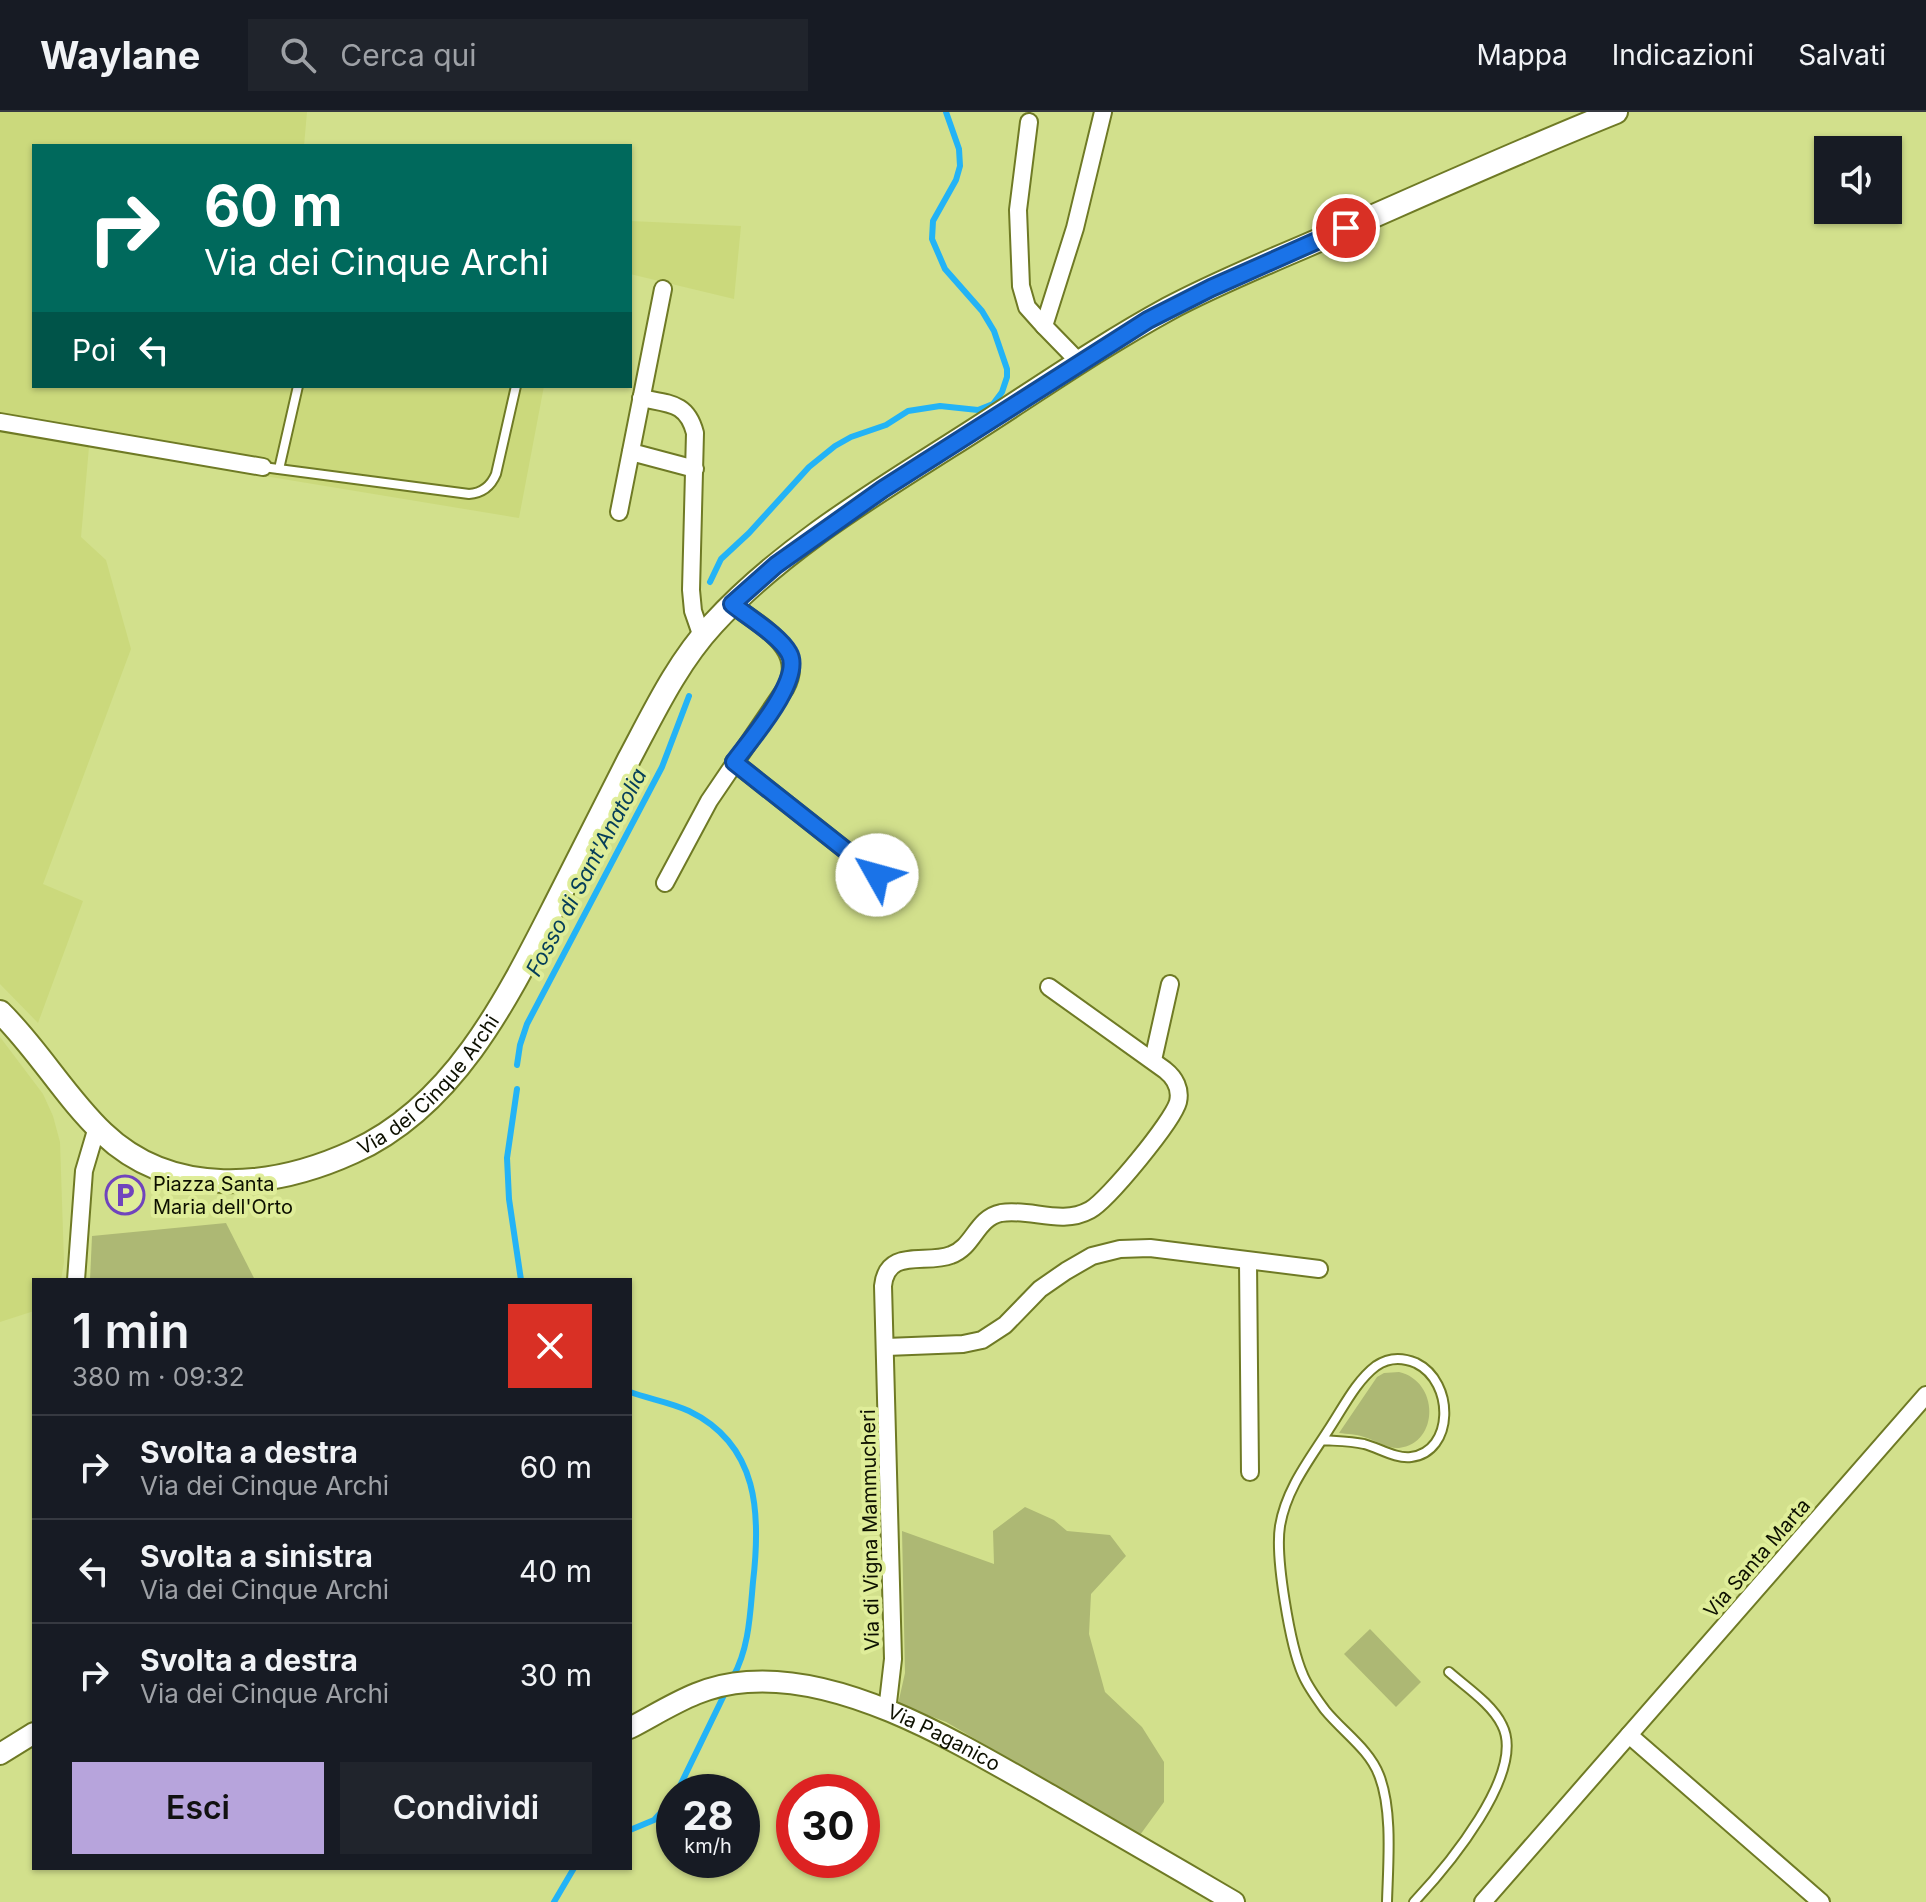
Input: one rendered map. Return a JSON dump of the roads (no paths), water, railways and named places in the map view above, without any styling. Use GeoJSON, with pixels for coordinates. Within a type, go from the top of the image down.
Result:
{"type":"FeatureCollection","features":[{"type":"Feature","properties":{"kind":"main road","name":"Via dei Cinque Archi"},"geometry":{"type":"LineString","coordinates":[[0,1012],[31,1044],[97,1127],[123,1149],[159,1170],[193,1180],[232,1182],[284,1174],[332,1161],[378,1139],[411,1116],[459,1066],[502,1003],[529,956],[663,694],[702,637],[732,604],[776,565],[883,489],[1148,320],[1196,295],[1616,112]]}},
{"type":"Feature","properties":{"kind":"street"},"geometry":{"type":"LineString","coordinates":[[1044,326],[1068,252],[1103,112]]}},
{"type":"Feature","properties":{"kind":"street"},"geometry":{"type":"LineString","coordinates":[[1029,122],[1018,210],[1021,286],[1027,307],[1080,363]]}},
{"type":"Feature","properties":{"kind":"street"},"geometry":{"type":"LineString","coordinates":[[619,512],[663,289]]}},
{"type":"Feature","properties":{"kind":"street"},"geometry":{"type":"LineString","coordinates":[[641,398],[676,405],[688,415],[696,439],[691,590],[693,611],[702,637]]}},
{"type":"Feature","properties":{"kind":"street"},"geometry":{"type":"LineString","coordinates":[[0,422],[271,468]]}},
{"type":"Feature","properties":{"kind":"street"},"geometry":{"type":"LineString","coordinates":[[631,452],[695,469]]}},
{"type":"Feature","properties":{"kind":"street"},"geometry":{"type":"LineString","coordinates":[[665,883],[709,801],[785,689],[793,666],[786,649],[732,604]]}},
{"type":"Feature","properties":{"kind":"street"},"geometry":{"type":"LineString","coordinates":[[734,762],[877,875]]}},
{"type":"Feature","properties":{"kind":"street"},"geometry":{"type":"LineString","coordinates":[[1153,1060],[1170,984]]}},
{"type":"Feature","properties":{"kind":"street","name":"Via di Vigna Mammucheri"},"geometry":{"type":"LineString","coordinates":[[887,1711],[893,1659],[883,1281],[889,1268],[899,1260],[939,1259],[956,1254],[981,1224],[995,1214],[1016,1212],[1074,1216],[1089,1211],[1114,1189],[1177,1104],[1179,1091],[1174,1079],[1153,1060],[1049,987]]}},
{"type":"Feature","properties":{"kind":"street"},"geometry":{"type":"LineString","coordinates":[[76,1278],[84,1171],[97,1127]]}},
{"type":"Feature","properties":{"kind":"street"},"geometry":{"type":"LineString","coordinates":[[886,1347],[963,1344],[982,1340],[1005,1325],[1034,1295],[1066,1271],[1092,1256],[1111,1251],[1140,1247],[1319,1269]]}},
{"type":"Feature","properties":{"kind":"street"},"geometry":{"type":"LineString","coordinates":[[1248,1261],[1250,1472]]}},
{"type":"Feature","properties":{"kind":"street","name":"Via Santa Marta"},"geometry":{"type":"LineString","coordinates":[[1483,1902],[1922,1406]]}},
{"type":"Feature","properties":{"kind":"street","name":"Via Paganico"},"geometry":{"type":"LineString","coordinates":[[632,1727],[691,1694],[740,1683],[766,1681],[829,1691],[887,1711],[971,1750],[1234,1902]]}},
{"type":"Feature","properties":{"kind":"street"},"geometry":{"type":"LineString","coordinates":[[0,1754],[32,1734]]}},
{"type":"Feature","properties":{"kind":"street"},"geometry":{"type":"LineString","coordinates":[[1629,1735],[1821,1902]]}},
{"type":"Feature","properties":{"kind":"lane"},"geometry":{"type":"LineString","coordinates":[[297,388],[271,468],[469,494],[480,492],[490,485],[496,474],[516,388]]}},
{"type":"Feature","properties":{"kind":"lane"},"geometry":{"type":"LineString","coordinates":[[1322,1440],[1363,1444],[1403,1457],[1419,1455],[1434,1442],[1443,1425],[1443,1393],[1432,1374],[1422,1366],[1401,1358],[1384,1361],[1366,1375],[1322,1440],[1292,1487],[1279,1534],[1280,1566],[1302,1674],[1320,1703],[1368,1756],[1379,1776],[1386,1811],[1387,1902]]}},
{"type":"Feature","properties":{"kind":"lane"},"geometry":{"type":"LineString","coordinates":[[1414,1902],[1476,1825],[1490,1801],[1505,1755],[1507,1741],[1502,1723],[1449,1672]]}},
{"type":"Feature","properties":{"kind":"waterway","name":"Fosso di Sant'Anatolia"},"geometry":{"type":"LineString","coordinates":[[710,582],[721,559],[809,467],[835,446],[886,425],[908,411],[940,406],[978,410],[993,404],[1002,392],[1007,369],[994,331],[982,311],[945,269],[932,239],[933,221],[956,180],[960,166],[959,149],[946,112]]}},
{"type":"Feature","properties":{"kind":"waterway","name":"Fosso di Sant'Anatolia"},"geometry":{"type":"LineString","coordinates":[[517,1065],[527,1024],[662,767],[689,696]]}},
{"type":"Feature","properties":{"kind":"waterway","name":"Fosso di Sant'Anatolia"},"geometry":{"type":"LineString","coordinates":[[517,1089],[507,1158],[509,1199],[521,1278]]}},
{"type":"Feature","properties":{"kind":"waterway","name":"Fosso di Sant'Anatolia"},"geometry":{"type":"LineString","coordinates":[[632,1393],[682,1408],[712,1425],[730,1442],[750,1484],[755,1507],[755,1557],[748,1631],[733,1677]]}},
{"type":"Feature","properties":{"kind":"waterway","name":"Fosso di Sant'Anatolia"},"geometry":{"type":"LineString","coordinates":[[686,1774],[726,1691]]}},
{"type":"Feature","properties":{"kind":"waterway","name":"Fosso di Sant'Anatolia"},"geometry":{"type":"LineString","coordinates":[[632,1829],[656,1818]]}},
{"type":"Feature","properties":{"kind":"waterway","name":"Fosso di Sant'Anatolia"},"geometry":{"type":"LineString","coordinates":[[554,1902],[573,1870]]}},
{"type":"Feature","properties":{"kind":"place","name":"Piazza Santa Maria dell'Orto"},"geometry":{"type":"Point","coordinates":[125,1195]}}]}
